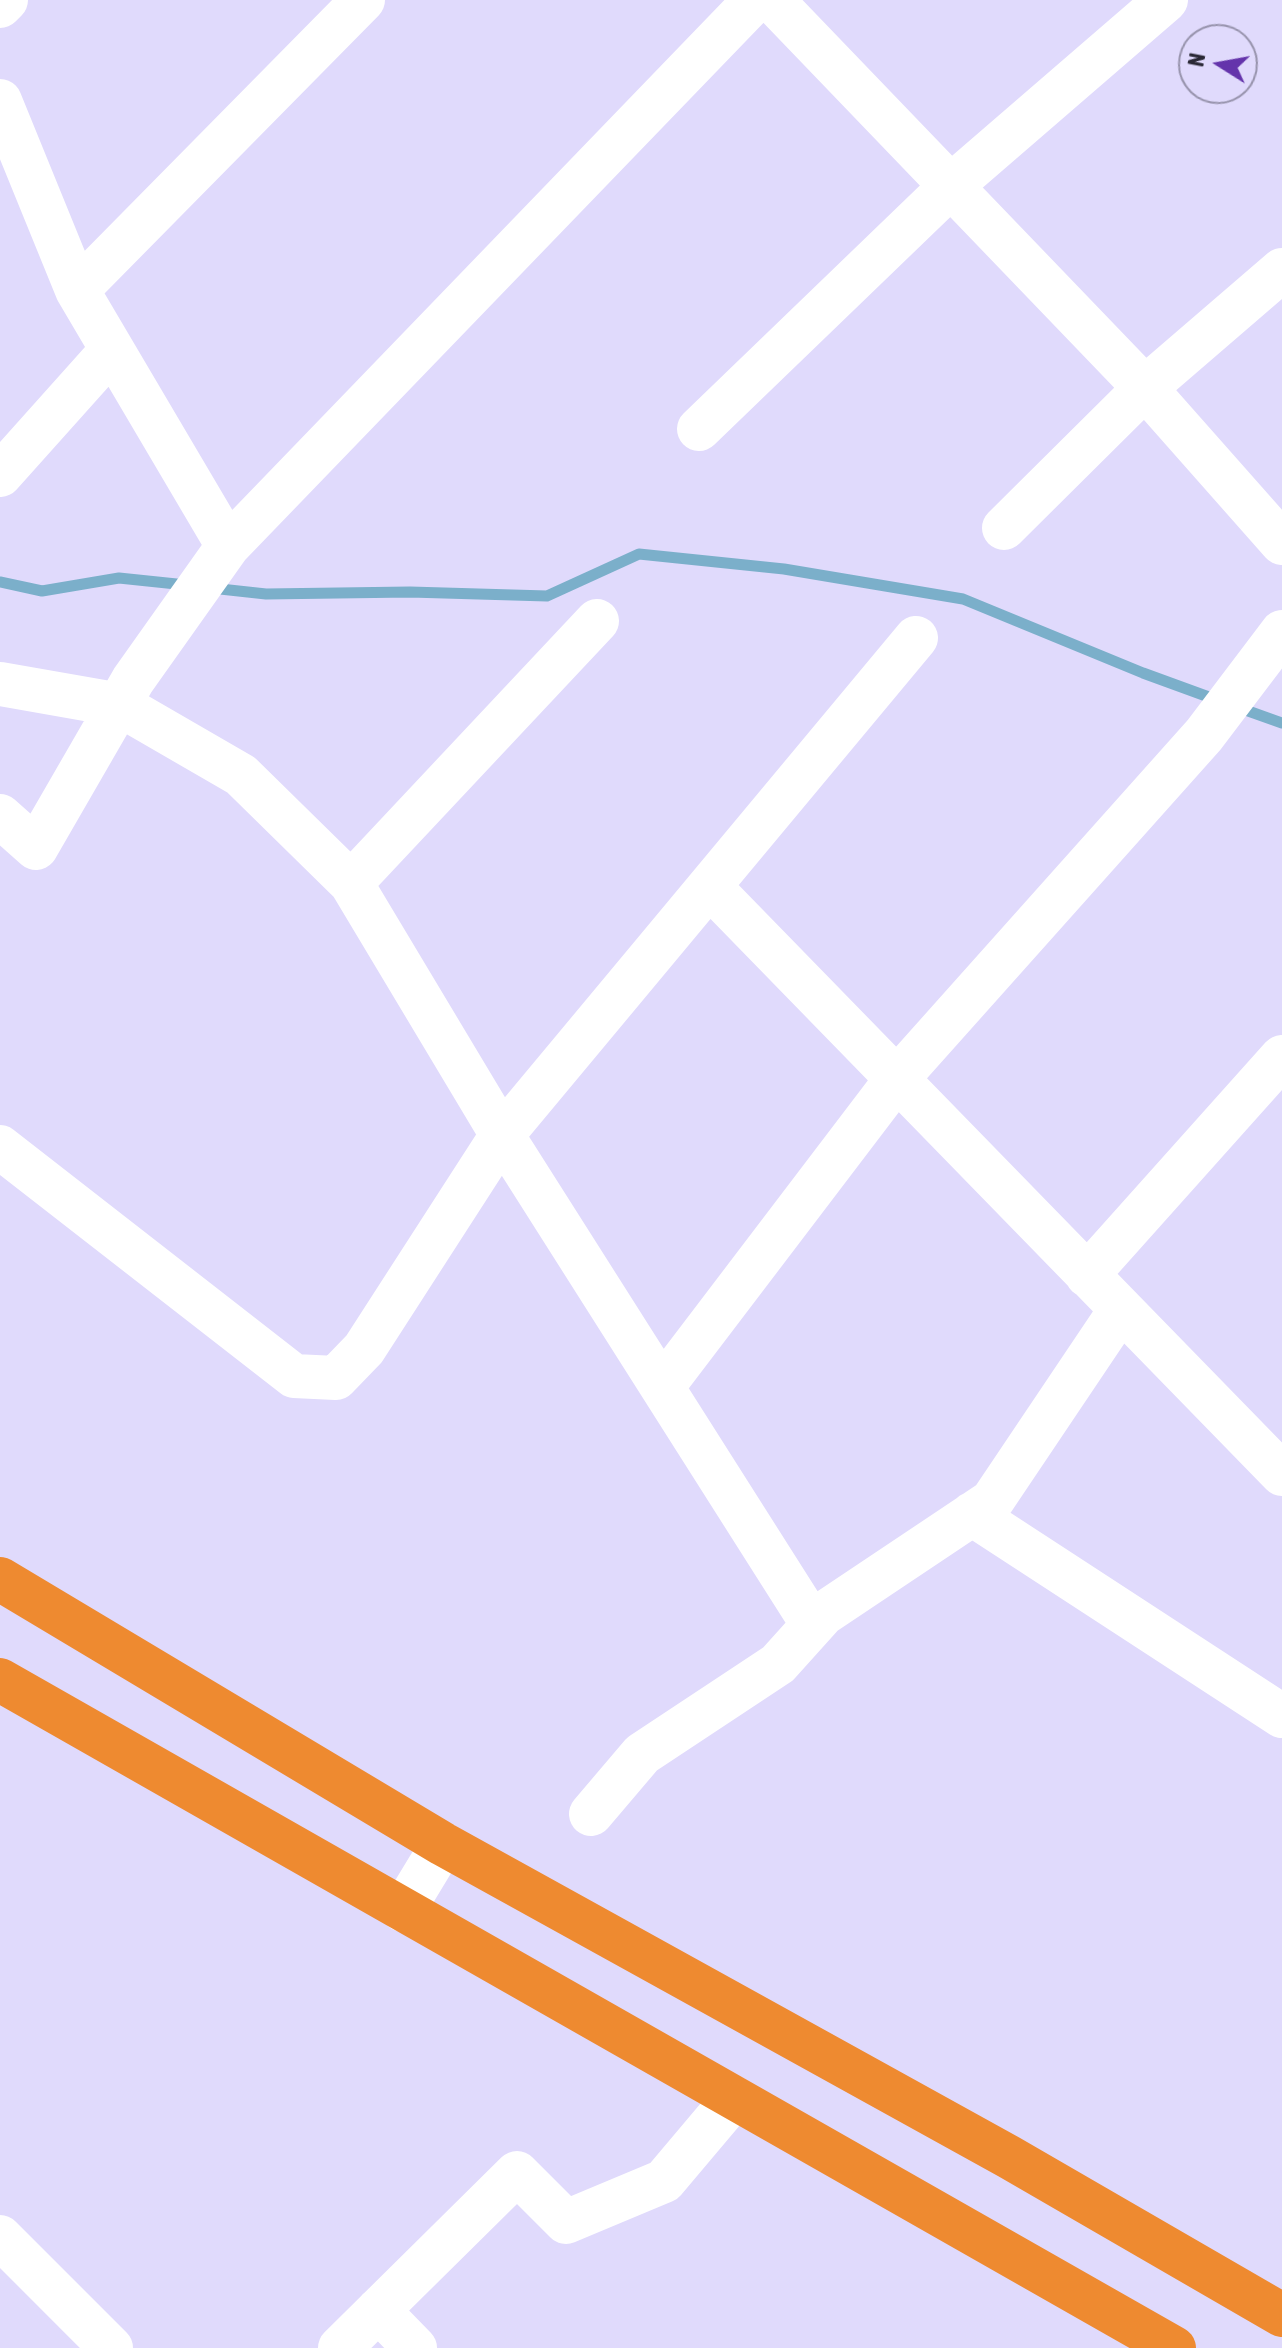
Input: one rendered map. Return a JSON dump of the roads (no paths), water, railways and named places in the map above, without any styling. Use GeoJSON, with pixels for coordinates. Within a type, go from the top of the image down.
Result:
{"type":"FeatureCollection","features":[{"type":"Feature","properties":{"kind":"highway"},"geometry":{"type":"LineString","coordinates":[[0,1579],[443,1844],[1009,2157],[1282,2315]]}},
{"type":"Feature","properties":{"kind":"highway"},"geometry":{"type":"LineString","coordinates":[[0,1680],[1174,2348]]}},
{"type":"Feature","properties":{"kind":"street"},"geometry":{"type":"LineString","coordinates":[[0,6],[6,0]]}},
{"type":"Feature","properties":{"kind":"street"},"geometry":{"type":"LineString","coordinates":[[77,290],[363,0]]}},
{"type":"Feature","properties":{"kind":"street"},"geometry":{"type":"LineString","coordinates":[[0,816],[36,848],[127,693],[228,546],[755,0]]}},
{"type":"Feature","properties":{"kind":"street"},"geometry":{"type":"LineString","coordinates":[[772,0],[1145,388],[1282,543]]}},
{"type":"Feature","properties":{"kind":"street"},"geometry":{"type":"LineString","coordinates":[[699,429],[952,185],[1166,0]]}},
{"type":"Feature","properties":{"kind":"street"},"geometry":{"type":"LineString","coordinates":[[0,101],[77,290],[228,546]]}},
{"type":"Feature","properties":{"kind":"street"},"geometry":{"type":"LineString","coordinates":[[1004,528],[1145,388],[1282,270]]}},
{"type":"Feature","properties":{"kind":"street"},"geometry":{"type":"LineString","coordinates":[[0,475],[111,351]]}},
{"type":"Feature","properties":{"kind":"street"},"geometry":{"type":"LineString","coordinates":[[351,883],[597,621]]}},
{"type":"Feature","properties":{"kind":"street"},"geometry":{"type":"LineString","coordinates":[[0,1147],[294,1376],[336,1378],[364,1349],[502,1135],[916,638]]}},
{"type":"Feature","properties":{"kind":"street"},"geometry":{"type":"LineString","coordinates":[[663,1386],[895,1081],[1204,735],[1270,649]]}},
{"type":"Feature","properties":{"kind":"street"},"geometry":{"type":"LineString","coordinates":[[0,684],[127,693],[241,775],[351,883],[502,1135],[813,1625]]}},
{"type":"Feature","properties":{"kind":"street"},"geometry":{"type":"LineString","coordinates":[[710,887],[895,1081],[1282,1474]]}},
{"type":"Feature","properties":{"kind":"street"},"geometry":{"type":"LineString","coordinates":[[1087,1275],[1282,1057]]}},
{"type":"Feature","properties":{"kind":"street"},"geometry":{"type":"LineString","coordinates":[[591,1814],[642,1754],[778,1664],[823,1614],[992,1501],[1121,1309]]}},
{"type":"Feature","properties":{"kind":"street"},"geometry":{"type":"LineString","coordinates":[[972,1514],[1282,1716]]}},
{"type":"Feature","properties":{"kind":"street"},"geometry":{"type":"LineString","coordinates":[[403,1910],[443,1844]]}},
{"type":"Feature","properties":{"kind":"street"},"geometry":{"type":"LineString","coordinates":[[340,2348],[517,2173],[566,2222],[664,2181],[734,2098]]}},
{"type":"Feature","properties":{"kind":"street"},"geometry":{"type":"LineString","coordinates":[[0,2237],[111,2348]]}},
{"type":"Feature","properties":{"kind":"street"},"geometry":{"type":"LineString","coordinates":[[378,2310],[415,2348]]}},
{"type":"Feature","properties":{"kind":"waterway"},"geometry":{"type":"LineString","coordinates":[[211,588],[266,594],[410,592],[547,596],[639,554],[784,569],[963,599],[1217,700]]}},
{"type":"Feature","properties":{"kind":"waterway"},"geometry":{"type":"LineString","coordinates":[[0,582],[42,591],[119,578],[186,585]]}},
{"type":"Feature","properties":{"kind":"waterway"},"geometry":{"type":"LineString","coordinates":[[1237,707],[1282,723]]}}]}
